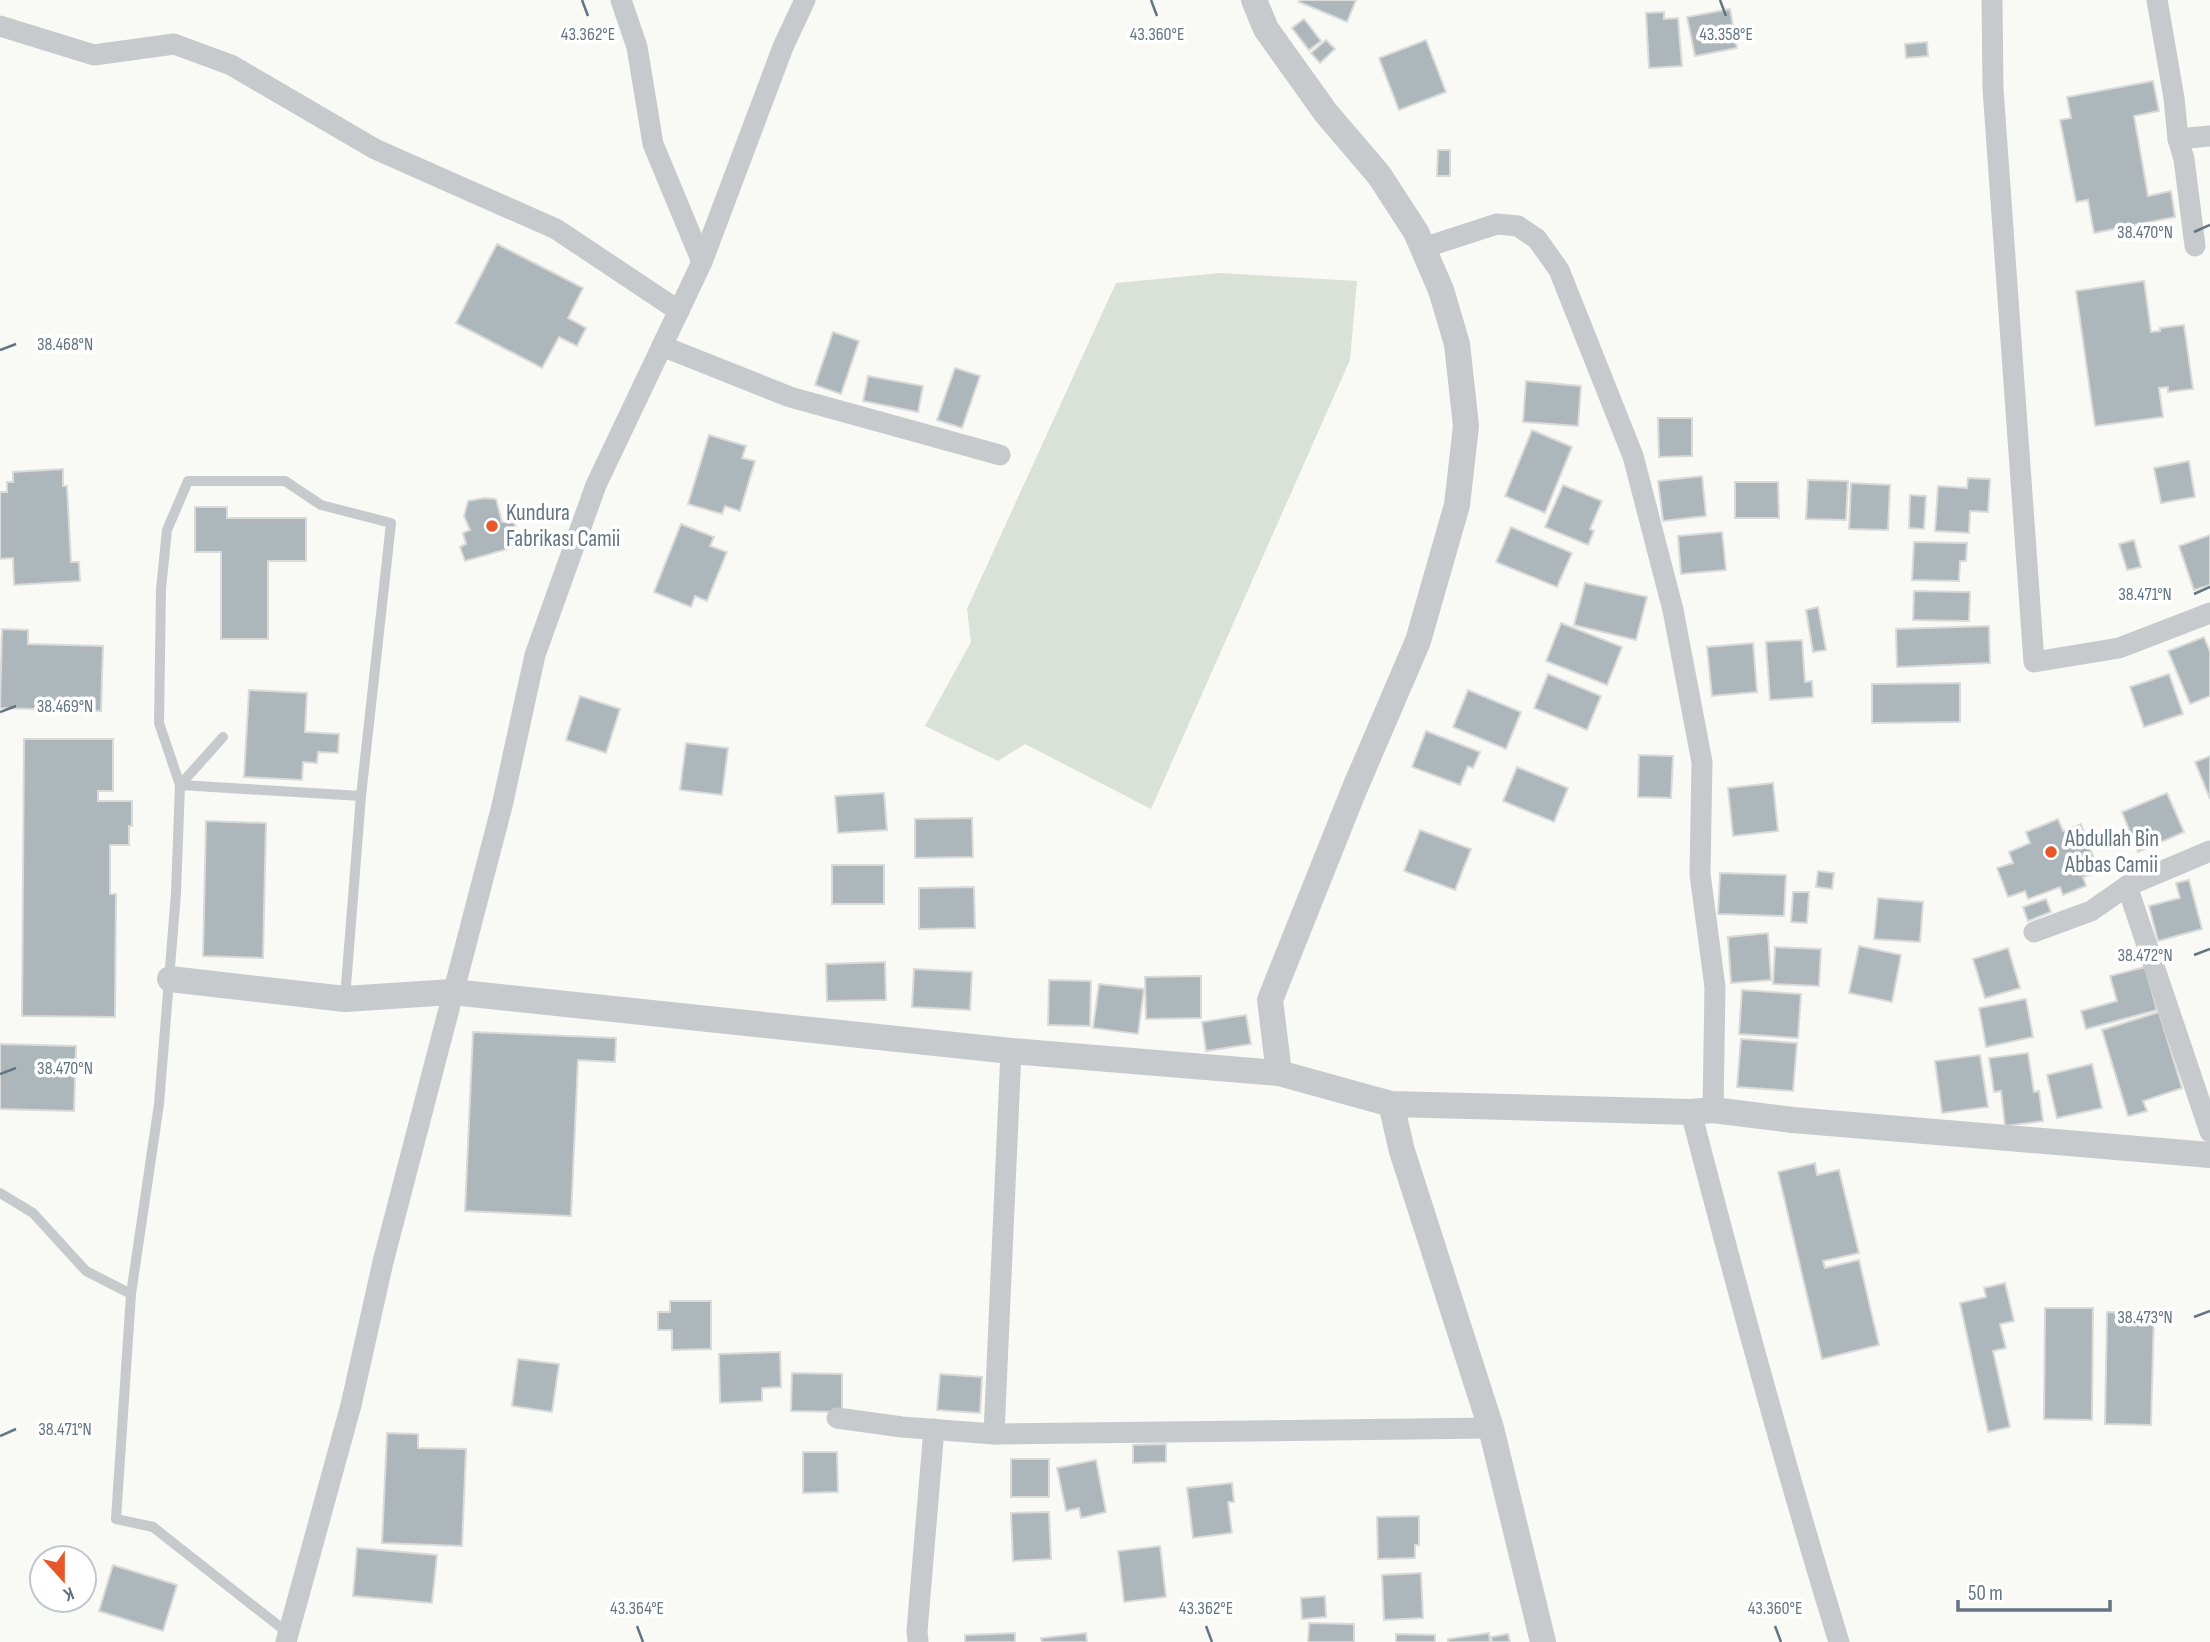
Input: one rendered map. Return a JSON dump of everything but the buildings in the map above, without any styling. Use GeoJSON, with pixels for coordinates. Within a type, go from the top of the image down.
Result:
{"type":"FeatureCollection","features":[{"type":"Feature","properties":{"kind":"street"},"geometry":{"type":"LineString","coordinates":[[621,0],[637,47],[653,144],[702,262]]}},
{"type":"Feature","properties":{"kind":"street"},"geometry":{"type":"LineString","coordinates":[[287,1638],[351,1405],[383,1262],[502,806],[535,655],[596,485],[702,262],[783,47],[805,0]]}},
{"type":"Feature","properties":{"kind":"street"},"geometry":{"type":"LineString","coordinates":[[1254,0],[1266,29],[1326,113],[1379,175],[1416,232],[1441,290],[1458,344],[1466,426],[1457,505],[1418,640],[1270,1000],[1279,1073]]}},
{"type":"Feature","properties":{"kind":"street"},"geometry":{"type":"LineString","coordinates":[[1992,0],[1994,103],[2034,662],[2119,648],[2210,613]]}},
{"type":"Feature","properties":{"kind":"street"},"geometry":{"type":"LineString","coordinates":[[2157,0],[2174,97],[2178,139],[2184,159],[2194,246]]}},
{"type":"Feature","properties":{"kind":"street"},"geometry":{"type":"LineString","coordinates":[[0,26],[94,55],[174,44],[231,65],[375,149],[556,229],[679,312]]}},
{"type":"Feature","properties":{"kind":"street"},"geometry":{"type":"LineString","coordinates":[[2178,139],[2210,136]]}},
{"type":"Feature","properties":{"kind":"street"},"geometry":{"type":"LineString","coordinates":[[1423,247],[1497,224],[1518,226],[1537,239],[1559,270],[1633,456],[1673,610],[1702,762],[1700,874],[1715,987],[1702,1111],[1799,1512],[1839,1642]]}},
{"type":"Feature","properties":{"kind":"street"},"geometry":{"type":"LineString","coordinates":[[662,346],[790,397],[1000,455]]}},
{"type":"Feature","properties":{"kind":"street"},"geometry":{"type":"LineString","coordinates":[[2034,932],[2091,911],[2127,886],[2210,851]]}},
{"type":"Feature","properties":{"kind":"street"},"geometry":{"type":"LineString","coordinates":[[2127,886],[2210,1132]]}},
{"type":"Feature","properties":{"kind":"street"},"geometry":{"type":"LineString","coordinates":[[170,979],[345,999],[452,992],[1011,1051],[1279,1073],[1391,1104],[1702,1111],[2210,1155]]}},
{"type":"Feature","properties":{"kind":"street"},"geometry":{"type":"LineString","coordinates":[[994,1434],[1011,1051]]}},
{"type":"Feature","properties":{"kind":"street"},"geometry":{"type":"LineString","coordinates":[[1391,1104],[1402,1151],[1491,1428],[1543,1642]]}},
{"type":"Feature","properties":{"kind":"street"},"geometry":{"type":"LineString","coordinates":[[837,1418],[994,1434],[1491,1428]]}},
{"type":"Feature","properties":{"kind":"street"},"geometry":{"type":"LineString","coordinates":[[918,1642],[934,1429]]}},
{"type":"Feature","properties":{"kind":"lane"},"geometry":{"type":"LineString","coordinates":[[287,1638],[153,1527],[116,1519],[131,1294],[159,1104],[170,979],[180,785],[159,723],[161,589],[167,530],[188,481],[285,481],[321,505],[391,523],[361,796],[345,999]]}},
{"type":"Feature","properties":{"kind":"lane"},"geometry":{"type":"LineString","coordinates":[[180,785],[223,737]]}},
{"type":"Feature","properties":{"kind":"lane"},"geometry":{"type":"LineString","coordinates":[[180,785],[361,796]]}},
{"type":"Feature","properties":{"kind":"lane"},"geometry":{"type":"LineString","coordinates":[[0,1193],[33,1213],[86,1270],[131,1294]]}},
{"type":"Feature","properties":{"kind":"shaded area"},"geometry":{"type":"Polygon","coordinates":[[[1221,273],[1357,281],[1350,360],[1151,809],[1025,744],[998,761],[925,726],[971,642],[967,609],[1116,283],[1221,273]]]}},
{"type":"Feature","properties":{"kind":"place","name":"Kundura Fabrikası Camii"},"geometry":{"type":"Point","coordinates":[492,526]}},
{"type":"Feature","properties":{"kind":"place","name":"Abdullah Bin Abbas Camii"},"geometry":{"type":"Point","coordinates":[2051,852]}}]}
